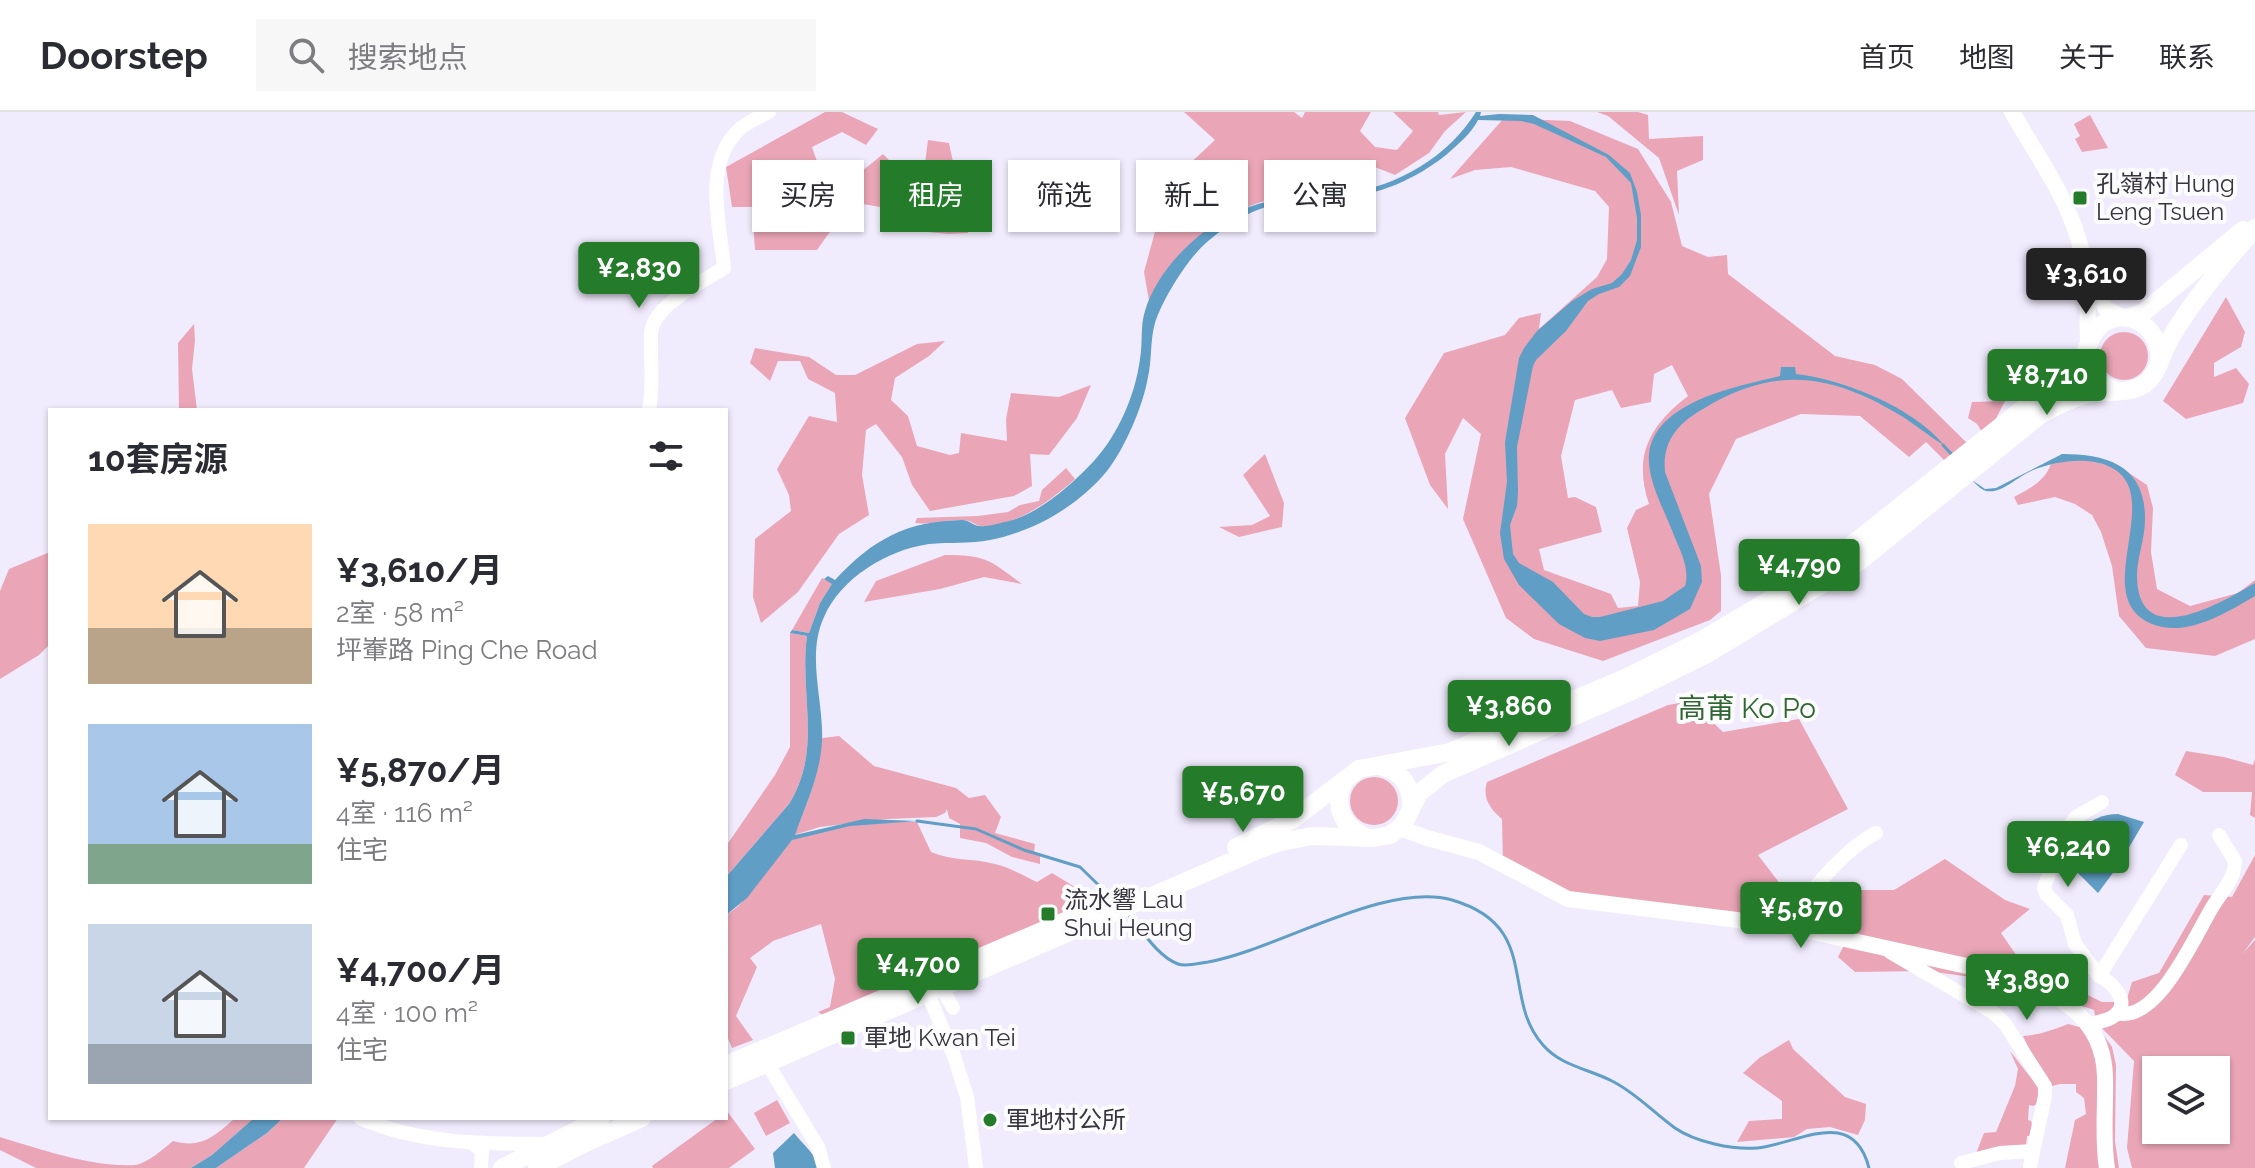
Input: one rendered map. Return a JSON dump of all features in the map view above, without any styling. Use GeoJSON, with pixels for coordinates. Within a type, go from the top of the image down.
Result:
{"type":"FeatureCollection","features":[{"type":"Feature","properties":{"kind":"main road"},"geometry":{"type":"LineString","coordinates":[[728,1064],[1129,900],[1281,842],[1312,836],[1385,837],[1400,828],[1430,782],[1443,774],[1632,691],[1707,654],[1860,561],[2079,364],[2102,325],[2144,312],[2255,221]]}},
{"type":"Feature","properties":{"kind":"main road"},"geometry":{"type":"LineString","coordinates":[[1970,462],[2055,407],[2086,395],[2131,390],[2151,379],[2169,341],[2255,228]]}},
{"type":"Feature","properties":{"kind":"main road"},"geometry":{"type":"LineString","coordinates":[[2126,318],[2140,322],[2154,334],[2159,345],[2159,363]]}},
{"type":"Feature","properties":{"kind":"main road"},"geometry":{"type":"LineString","coordinates":[[2087,346],[2086,359],[2092,374],[2104,386],[2114,390]]}},
{"type":"Feature","properties":{"kind":"main road"},"geometry":{"type":"LineString","coordinates":[[1129,900],[1292,820],[1359,769],[1450,752],[1676,654],[1820,570],[1942,485]]}},
{"type":"Feature","properties":{"kind":"main road"},"geometry":{"type":"LineString","coordinates":[[1378,765],[1395,771],[1404,779],[1410,789],[1411,807]]}},
{"type":"Feature","properties":{"kind":"main road"},"geometry":{"type":"LineString","coordinates":[[1346,779],[1339,799],[1341,815],[1352,830],[1368,837]]}},
{"type":"Feature","properties":{"kind":"main road"},"geometry":{"type":"LineString","coordinates":[[728,1080],[935,991],[1096,914]]}},
{"type":"Feature","properties":{"kind":"main road"},"geometry":{"type":"LineString","coordinates":[[502,1168],[597,1120]]}},
{"type":"Feature","properties":{"kind":"main road"},"geometry":{"type":"LineString","coordinates":[[537,1168],[637,1120]]}},
{"type":"Feature","properties":{"kind":"street"},"geometry":{"type":"LineString","coordinates":[[649,408],[653,380],[653,323],[666,307],[724,268],[717,171],[725,149],[740,128],[769,112]]}},
{"type":"Feature","properties":{"kind":"street"},"geometry":{"type":"LineString","coordinates":[[2012,112],[2068,208],[2086,271],[2104,306],[2126,318]]}},
{"type":"Feature","properties":{"kind":"street"},"geometry":{"type":"LineString","coordinates":[[2086,271],[2087,346]]}},
{"type":"Feature","properties":{"kind":"street"},"geometry":{"type":"LineString","coordinates":[[2102,802],[2076,817],[2067,829],[2044,887],[2046,894],[2067,915],[2075,944],[2099,976],[2113,983],[2120,997],[2117,1013]]}},
{"type":"Feature","properties":{"kind":"street"},"geometry":{"type":"LineString","coordinates":[[1400,828],[1479,852],[1568,899],[1786,926],[1998,973],[2023,982],[2077,1010],[2090,1024],[2104,1061],[2107,1168]]}},
{"type":"Feature","properties":{"kind":"street"},"geometry":{"type":"LineString","coordinates":[[1786,926],[1806,897],[1835,867],[1876,833]]}},
{"type":"Feature","properties":{"kind":"street"},"geometry":{"type":"LineString","coordinates":[[2090,1024],[2117,1013],[2135,1012],[2155,997],[2189,951],[2230,880],[2235,861],[2219,835]]}},
{"type":"Feature","properties":{"kind":"street"},"geometry":{"type":"LineString","coordinates":[[2099,976],[2181,845]]}},
{"type":"Feature","properties":{"kind":"street"},"geometry":{"type":"LineString","coordinates":[[1887,950],[1994,1013],[2005,1024],[2045,1086],[2032,1158],[2000,1153],[1961,1163]]}},
{"type":"Feature","properties":{"kind":"street"},"geometry":{"type":"LineString","coordinates":[[935,991],[953,1008]]}},
{"type":"Feature","properties":{"kind":"street"},"geometry":{"type":"LineString","coordinates":[[935,991],[967,1097],[976,1168]]}},
{"type":"Feature","properties":{"kind":"street"},"geometry":{"type":"LineString","coordinates":[[767,1063],[818,1147],[824,1168]]}},
{"type":"Feature","properties":{"kind":"street"},"geometry":{"type":"LineString","coordinates":[[366,1120],[410,1134],[472,1143],[548,1144]]}},
{"type":"Feature","properties":{"kind":"street"},"geometry":{"type":"LineString","coordinates":[[472,1143],[482,1151],[481,1168]]}},
{"type":"Feature","properties":{"kind":"shaded area"},"geometry":{"type":"Polygon","coordinates":[[[825,112],[842,112],[878,129],[866,145],[842,132],[812,147],[817,160],[752,160],[752,207],[732,207],[726,167],[825,112]]]}},
{"type":"Feature","properties":{"kind":"shaded area"},"geometry":{"type":"Polygon","coordinates":[[[1184,112],[1294,112],[1302,118],[1305,112],[1371,112],[1360,131],[1375,147],[1397,150],[1413,131],[1393,112],[1438,112],[1439,115],[1466,112],[1445,131],[1429,153],[1395,175],[1376,168],[1376,160],[1264,160],[1264,201],[1248,207],[1248,160],[1194,160],[1215,140],[1184,112]]]}},
{"type":"Feature","properties":{"kind":"shaded area"},"geometry":{"type":"Polygon","coordinates":[[[1597,112],[1638,112],[1648,115],[1649,139],[1703,136],[1703,160],[1677,171],[1679,215],[1659,158],[1608,116],[1597,112]]]}},
{"type":"Feature","properties":{"kind":"shaded area"},"geometry":{"type":"Polygon","coordinates":[[[2090,115],[2108,148],[2082,152],[2075,139],[2080,136],[2074,124],[2090,115]]]}},
{"type":"Feature","properties":{"kind":"shaded area"},"geometry":{"type":"Polygon","coordinates":[[[1504,118],[1570,121],[1638,149],[1671,202],[1682,246],[1708,257],[1727,255],[1728,274],[1835,356],[1875,365],[1902,379],[1967,443],[1946,462],[1926,442],[1909,457],[1860,416],[1801,414],[1736,439],[1709,494],[1721,575],[1721,611],[1710,620],[1603,661],[1534,639],[1506,618],[1463,519],[1481,434],[1463,418],[1445,454],[1448,509],[1430,485],[1405,418],[1444,353],[1505,335],[1519,318],[1541,313],[1539,329],[1597,277],[1607,259],[1609,207],[1595,191],[1511,167],[1475,170],[1450,179],[1504,118]],[[1672,365],[1654,374],[1651,402],[1621,408],[1612,390],[1575,400],[1561,456],[1568,498],[1575,497],[1596,507],[1602,532],[1539,549],[1544,570],[1611,594],[1618,608],[1638,606],[1640,582],[1627,528],[1636,510],[1649,504],[1643,471],[1648,443],[1663,419],[1688,396],[1672,365]]]}},
{"type":"Feature","properties":{"kind":"shaded area"},"geometry":{"type":"Polygon","coordinates":[[[928,140],[949,143],[953,160],[925,160],[928,140]]]}},
{"type":"Feature","properties":{"kind":"shaded area"},"geometry":{"type":"Polygon","coordinates":[[[883,154],[889,160],[880,160],[880,207],[864,204],[864,169],[883,154]]]}},
{"type":"Feature","properties":{"kind":"shaded area"},"geometry":{"type":"Polygon","coordinates":[[[754,232],[830,232],[817,250],[755,250],[754,232]]]}},
{"type":"Feature","properties":{"kind":"shaded area"},"geometry":{"type":"Polygon","coordinates":[[[928,232],[968,233],[949,234],[928,232]]]}},
{"type":"Feature","properties":{"kind":"shaded area"},"geometry":{"type":"Polygon","coordinates":[[[1155,232],[1206,232],[1172,266],[1149,301],[1144,272],[1155,232]]]}},
{"type":"Feature","properties":{"kind":"shaded area"},"geometry":{"type":"Polygon","coordinates":[[[2226,297],[2245,332],[2241,347],[2214,363],[2214,377],[2236,368],[2249,384],[2243,403],[2186,419],[2163,401],[2226,297]]]}},
{"type":"Feature","properties":{"kind":"shaded area"},"geometry":{"type":"Polygon","coordinates":[[[194,324],[192,369],[197,408],[179,408],[178,343],[194,324]]]}},
{"type":"Feature","properties":{"kind":"shaded area"},"geometry":{"type":"Polygon","coordinates":[[[2124,332],[2141,339],[2148,356],[2141,373],[2124,380],[2107,373],[2100,356],[2107,339],[2124,332]]]}},
{"type":"Feature","properties":{"kind":"shaded area"},"geometry":{"type":"Polygon","coordinates":[[[945,341],[929,356],[895,378],[891,400],[908,416],[917,446],[950,455],[959,453],[961,433],[1007,441],[1006,419],[1011,393],[1059,397],[1091,385],[1077,418],[1049,455],[1030,454],[1032,486],[1014,496],[930,511],[912,485],[902,457],[876,424],[866,430],[862,475],[869,515],[839,534],[798,592],[761,623],[753,597],[755,539],[791,511],[789,495],[777,469],[809,416],[837,422],[835,393],[808,379],[800,361],[778,361],[770,381],[750,363],[755,348],[809,357],[836,375],[855,375],[917,344],[945,341]]]}},
{"type":"Feature","properties":{"kind":"shaded area"},"geometry":{"type":"Polygon","coordinates":[[[2005,401],[1986,438],[1977,424],[1968,418],[1972,402],[2005,401]]]}},
{"type":"Feature","properties":{"kind":"shaded area"},"geometry":{"type":"Polygon","coordinates":[[[1265,454],[1284,503],[1282,527],[1239,537],[1219,527],[1252,525],[1270,516],[1243,475],[1265,454]]]}},
{"type":"Feature","properties":{"kind":"shaded area"},"geometry":{"type":"Polygon","coordinates":[[[2083,458],[2126,471],[2147,485],[2153,508],[2151,552],[2157,589],[2190,606],[2238,593],[2255,580],[2255,639],[2215,656],[2146,648],[2119,616],[2112,566],[2092,515],[2075,504],[2055,497],[2018,505],[2014,497],[2042,478],[2052,460],[2083,458]]]}},
{"type":"Feature","properties":{"kind":"shaded area"},"geometry":{"type":"Polygon","coordinates":[[[1066,468],[1075,479],[1043,504],[1007,522],[981,526],[964,520],[915,523],[917,518],[1008,512],[1020,505],[1039,501],[1042,490],[1066,468]]]}},
{"type":"Feature","properties":{"kind":"shaded area"},"geometry":{"type":"Polygon","coordinates":[[[48,553],[48,646],[0,679],[0,591],[9,569],[48,553]]]}},
{"type":"Feature","properties":{"kind":"shaded area"},"geometry":{"type":"Polygon","coordinates":[[[945,555],[987,560],[1022,584],[984,577],[940,589],[864,602],[876,581],[945,555]]]}},
{"type":"Feature","properties":{"kind":"shaded area"},"geometry":{"type":"Polygon","coordinates":[[[822,578],[833,583],[820,603],[809,633],[792,630],[822,578]]]}},
{"type":"Feature","properties":{"kind":"shaded area"},"geometry":{"type":"Polygon","coordinates":[[[790,633],[807,636],[808,742],[805,763],[789,804],[728,875],[728,843],[775,775],[790,747],[790,633]]]}},
{"type":"Feature","properties":{"kind":"shaded area"},"geometry":{"type":"Polygon","coordinates":[[[1691,701],[1723,732],[1799,719],[1848,809],[1758,855],[1784,889],[1797,889],[1780,910],[1758,921],[1588,896],[1537,885],[1503,865],[1502,819],[1488,803],[1487,782],[1668,705],[1691,701]]]}},
{"type":"Feature","properties":{"kind":"shaded area"},"geometry":{"type":"Polygon","coordinates":[[[839,736],[874,766],[956,788],[969,798],[985,795],[1001,817],[995,833],[1035,844],[1034,853],[1040,856],[1040,864],[1012,857],[986,843],[960,838],[960,824],[949,818],[947,809],[936,817],[820,827],[794,835],[816,775],[822,738],[839,736]]]}},
{"type":"Feature","properties":{"kind":"shaded area"},"geometry":{"type":"Polygon","coordinates":[[[2186,751],[2253,765],[2255,759],[2255,818],[2250,815],[2252,792],[2203,792],[2175,775],[2186,751]]]}},
{"type":"Feature","properties":{"kind":"shaded area"},"geometry":{"type":"Polygon","coordinates":[[[1374,777],[1383,778],[1391,784],[1397,792],[1397,810],[1391,818],[1383,824],[1374,825],[1365,824],[1357,818],[1351,810],[1350,801],[1351,792],[1357,784],[1365,778],[1374,777]]]}},
{"type":"Feature","properties":{"kind":"shaded area"},"geometry":{"type":"Polygon","coordinates":[[[917,822],[931,852],[1000,865],[1037,882],[1052,873],[1096,904],[973,954],[966,952],[936,963],[921,975],[825,1016],[818,1012],[830,1007],[835,979],[821,924],[773,941],[750,958],[757,967],[736,1016],[753,1040],[732,1048],[728,1039],[728,914],[745,899],[791,841],[812,832],[875,823],[917,822]]]}},
{"type":"Feature","properties":{"kind":"shaded area"},"geometry":{"type":"Polygon","coordinates":[[[2255,855],[2255,937],[2243,953],[2255,940],[2255,1168],[2132,1168],[2127,1148],[2134,1061],[2096,1022],[2094,1010],[2015,983],[1927,971],[1855,972],[1838,957],[1847,939],[1802,929],[1801,904],[1817,890],[1894,890],[1945,859],[2005,900],[2030,909],[2001,933],[2021,962],[2102,1002],[2126,1002],[2132,982],[2159,973],[2204,895],[2232,897],[2255,855]]]}},
{"type":"Feature","properties":{"kind":"shaded area"},"geometry":{"type":"Polygon","coordinates":[[[2068,1024],[2102,1033],[2112,1047],[2116,1065],[2115,1141],[2119,1168],[2065,1168],[2075,1120],[2086,1114],[2084,1098],[2076,1092],[2076,1084],[2048,1087],[2023,1036],[2068,1024]]]}},
{"type":"Feature","properties":{"kind":"shaded area"},"geometry":{"type":"Polygon","coordinates":[[[1789,1040],[1793,1049],[1845,1097],[1866,1104],[1865,1120],[1858,1135],[1830,1127],[1807,1129],[1794,1137],[1737,1142],[1749,1121],[1782,1119],[1782,1101],[1743,1073],[1759,1058],[1789,1040]]]}},
{"type":"Feature","properties":{"kind":"shaded area"},"geometry":{"type":"Polygon","coordinates":[[[2010,1051],[2042,1092],[2041,1102],[2029,1105],[2028,1120],[2034,1131],[2027,1136],[2026,1145],[1975,1156],[1984,1133],[1996,1132],[2015,1086],[2018,1069],[2010,1051]]]}},
{"type":"Feature","properties":{"kind":"shaded area"},"geometry":{"type":"Polygon","coordinates":[[[777,1100],[790,1123],[766,1136],[754,1113],[777,1100]]]}},
{"type":"Feature","properties":{"kind":"shaded area"},"geometry":{"type":"Polygon","coordinates":[[[728,1112],[755,1149],[729,1168],[652,1166],[715,1120],[728,1120],[728,1112]]]}},
{"type":"Feature","properties":{"kind":"shaded area"},"geometry":{"type":"Polygon","coordinates":[[[233,1120],[252,1120],[212,1155],[191,1168],[36,1168],[0,1150],[0,1137],[85,1161],[136,1165],[173,1141],[200,1142],[233,1120]]]}},
{"type":"Feature","properties":{"kind":"shaded area"},"geometry":{"type":"Polygon","coordinates":[[[281,1120],[337,1120],[304,1168],[216,1168],[281,1120]]]}},
{"type":"Feature","properties":{"kind":"water"},"geometry":{"type":"Polygon","coordinates":[[[1476,112],[1481,112],[1480,116],[1533,115],[1609,155],[1630,173],[1637,192],[1641,247],[1630,276],[1619,287],[1588,301],[1566,331],[1536,360],[1517,447],[1517,506],[1510,525],[1513,554],[1519,563],[1553,582],[1584,614],[1600,617],[1663,601],[1685,586],[1684,561],[1654,486],[1649,455],[1654,437],[1666,421],[1701,399],[1780,376],[1781,367],[1795,367],[1796,374],[1856,389],[1896,408],[1915,419],[1944,445],[1873,400],[1824,383],[1777,381],[1729,395],[1686,421],[1673,435],[1666,452],[1665,472],[1701,566],[1702,582],[1690,609],[1654,630],[1600,641],[1585,638],[1559,624],[1519,585],[1504,559],[1500,533],[1507,482],[1505,442],[1519,358],[1524,348],[1537,331],[1572,301],[1592,289],[1612,283],[1631,260],[1637,240],[1637,218],[1631,183],[1606,157],[1534,124],[1478,120],[1446,155],[1422,171],[1376,191],[1376,187],[1420,167],[1451,142],[1476,112]]]}},
{"type":"Feature","properties":{"kind":"water"},"geometry":{"type":"Polygon","coordinates":[[[1263,203],[1264,208],[1248,214],[1248,207],[1263,203]]]}},
{"type":"Feature","properties":{"kind":"water"},"geometry":{"type":"Polygon","coordinates":[[[1204,232],[1220,232],[1184,269],[1158,314],[1146,388],[1138,413],[1114,462],[1095,484],[1054,515],[1007,536],[982,541],[929,544],[882,559],[842,590],[824,617],[816,647],[821,754],[795,835],[864,819],[918,821],[850,826],[792,840],[747,898],[728,913],[728,875],[789,804],[805,763],[808,742],[807,636],[790,633],[792,630],[809,633],[820,603],[832,584],[824,579],[828,576],[835,580],[863,553],[892,535],[942,521],[962,520],[979,526],[1021,517],[1075,480],[1102,451],[1118,427],[1138,373],[1143,317],[1151,296],[1168,267],[1204,232]]]}},
{"type":"Feature","properties":{"kind":"water"},"geometry":{"type":"Polygon","coordinates":[[[2062,454],[2109,461],[2131,475],[2139,487],[2145,520],[2137,575],[2141,599],[2151,612],[2165,617],[2183,616],[2203,610],[2255,583],[2255,596],[2219,616],[2192,626],[2165,628],[2152,624],[2134,611],[2126,593],[2132,503],[2127,483],[2114,469],[2095,462],[2061,462],[2031,471],[2004,488],[1992,491],[1982,489],[1972,480],[1985,489],[1996,488],[2062,454]]]}},
{"type":"Feature","properties":{"kind":"water"},"geometry":{"type":"Polygon","coordinates":[[[2118,814],[2144,822],[2098,893],[2071,866],[2073,845],[2076,836],[2089,823],[2118,814]]]}},
{"type":"Feature","properties":{"kind":"water"},"geometry":{"type":"Polygon","coordinates":[[[252,1120],[281,1120],[216,1168],[191,1168],[212,1155],[252,1120]]]}},
{"type":"Feature","properties":{"kind":"water"},"geometry":{"type":"Polygon","coordinates":[[[794,1133],[812,1154],[819,1168],[775,1168],[773,1153],[794,1133]]]}},
{"type":"Feature","properties":{"kind":"waterway"},"geometry":{"type":"LineString","coordinates":[[1943,445],[1954,457]]}},
{"type":"Feature","properties":{"kind":"waterway"},"geometry":{"type":"LineString","coordinates":[[917,821],[976,829],[1024,850],[1080,867],[1119,905]]}},
{"type":"Feature","properties":{"kind":"waterway"},"geometry":{"type":"LineString","coordinates":[[1127,913],[1164,955],[1178,964],[1189,965],[1236,955],[1331,919],[1395,900],[1425,897],[1452,900],[1480,912],[1498,927],[1509,945],[1530,1026],[1543,1045],[1558,1058],[1621,1086],[1675,1128],[1703,1141],[1757,1148],[1806,1136],[1837,1133],[1851,1138],[1861,1149],[1869,1168]]}},
{"type":"Feature","properties":{"kind":"place","name":"孔嶺村 Hung Leng Tsuen"},"geometry":{"type":"Point","coordinates":[2080,198]}},
{"type":"Feature","properties":{"kind":"place","name":"流水響 Lau Shui Heung"},"geometry":{"type":"Point","coordinates":[1048,914]}},
{"type":"Feature","properties":{"kind":"place","name":"軍地 Kwan Tei"},"geometry":{"type":"Point","coordinates":[848,1038]}},
{"type":"Feature","properties":{"kind":"place","name":"軍地村公所"},"geometry":{"type":"Point","coordinates":[990,1120]}},
{"type":"Feature","properties":{"kind":"district","name":"高莆 Ko Po"},"geometry":{"type":"Point","coordinates":[1747,708]}}]}
